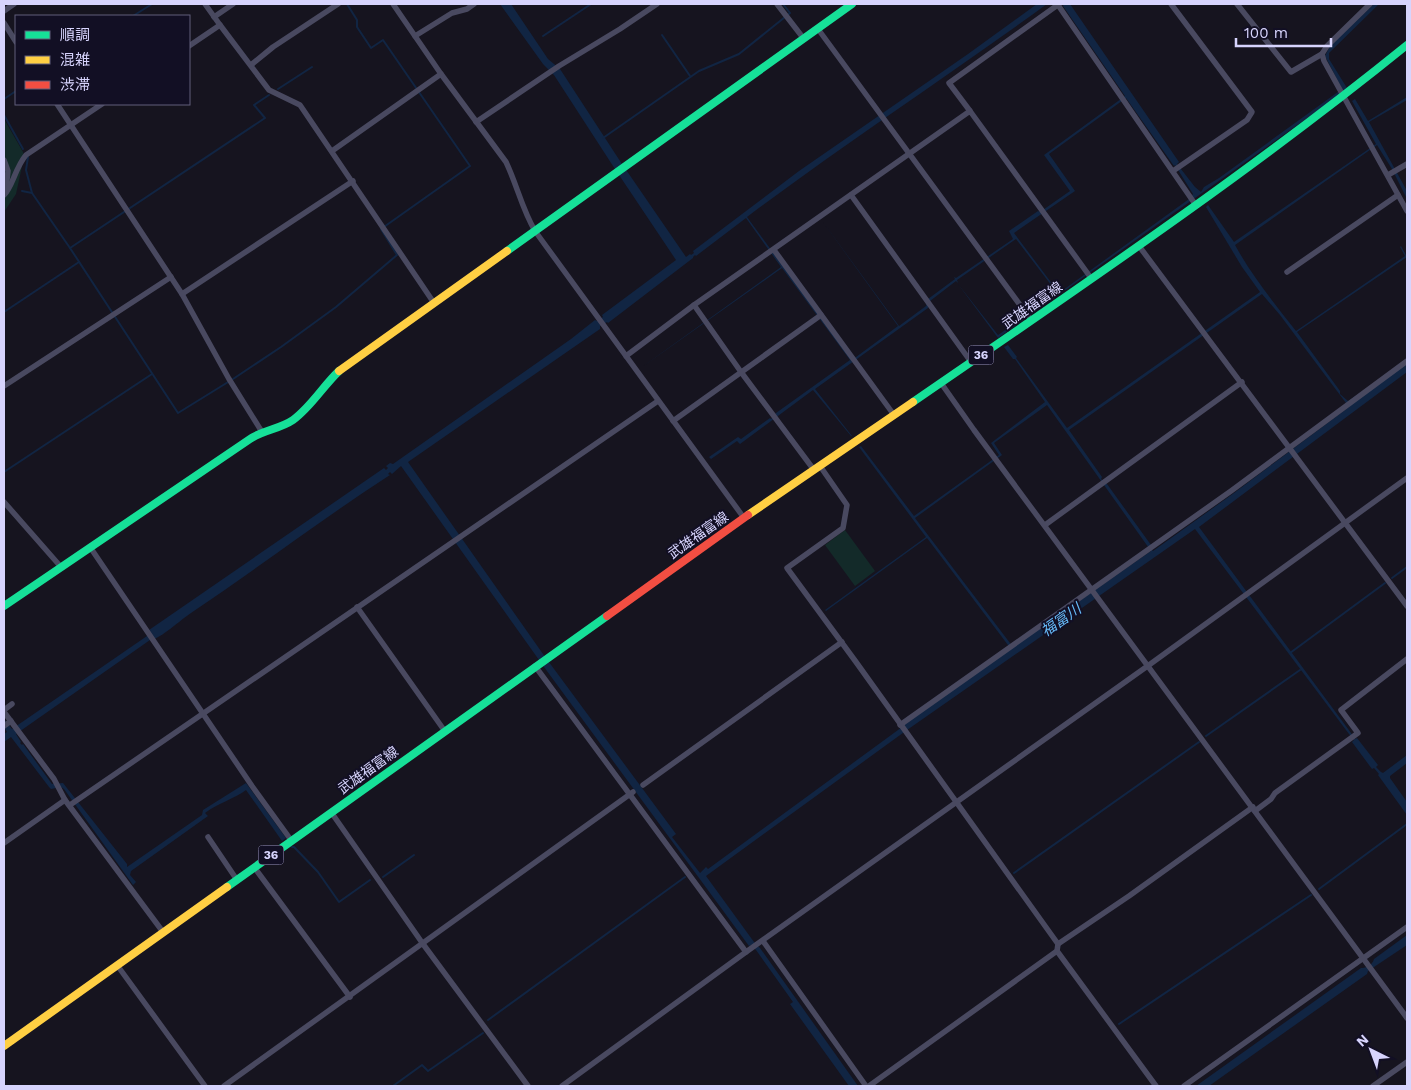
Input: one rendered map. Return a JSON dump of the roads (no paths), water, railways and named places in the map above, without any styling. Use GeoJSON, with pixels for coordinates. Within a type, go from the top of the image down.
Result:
{"type":"FeatureCollection","features":[{"type":"Feature","properties":{"kind":"main road"},"geometry":{"type":"LineString","coordinates":[[4,606],[262,432],[282,427],[312,402],[335,373],[344,366],[852,4]]}},
{"type":"Feature","properties":{"kind":"main road","name":"武雄福富線"},"geometry":{"type":"LineString","coordinates":[[4,1046],[444,730],[744,518],[971,362],[1029,317],[1089,275],[1139,246],[1193,200],[1407,45]]}},
{"type":"Feature","properties":{"kind":"street"},"geometry":{"type":"LineString","coordinates":[[4,11],[14,4]]}},
{"type":"Feature","properties":{"kind":"street"},"geometry":{"type":"LineString","coordinates":[[205,4],[269,90],[300,104],[434,303]]}},
{"type":"Feature","properties":{"kind":"street"},"geometry":{"type":"LineString","coordinates":[[214,17],[233,4]]}},
{"type":"Feature","properties":{"kind":"street"},"geometry":{"type":"LineString","coordinates":[[251,64],[273,47],[338,4]]}},
{"type":"Feature","properties":{"kind":"street"},"geometry":{"type":"LineString","coordinates":[[393,4],[441,74],[506,162],[527,217],[535,231],[744,518]]}},
{"type":"Feature","properties":{"kind":"street"},"geometry":{"type":"LineString","coordinates":[[415,36],[452,13],[467,9],[474,4]]}},
{"type":"Feature","properties":{"kind":"street"},"geometry":{"type":"LineString","coordinates":[[476,122],[548,73],[657,4]]}},
{"type":"Feature","properties":{"kind":"street"},"geometry":{"type":"LineString","coordinates":[[777,4],[804,39]]}},
{"type":"Feature","properties":{"kind":"street"},"geometry":{"type":"LineString","coordinates":[[1089,275],[949,83],[1059,4],[1176,169],[1193,200]]}},
{"type":"Feature","properties":{"kind":"street"},"geometry":{"type":"LineString","coordinates":[[1171,4],[1252,112],[1246,120],[1176,169]]}},
{"type":"Feature","properties":{"kind":"street"},"geometry":{"type":"LineString","coordinates":[[1237,4],[1291,72],[1322,54],[1327,46],[1370,4]]}},
{"type":"Feature","properties":{"kind":"street"},"geometry":{"type":"LineString","coordinates":[[4,23],[15,40]]}},
{"type":"Feature","properties":{"kind":"street"},"geometry":{"type":"LineString","coordinates":[[190,45],[220,25]]}},
{"type":"Feature","properties":{"kind":"street"},"geometry":{"type":"LineString","coordinates":[[818,28],[1029,317]]}},
{"type":"Feature","properties":{"kind":"street"},"geometry":{"type":"LineString","coordinates":[[1322,54],[1324,62],[1372,147],[1392,173],[1398,195],[1407,212]]}},
{"type":"Feature","properties":{"kind":"street"},"geometry":{"type":"LineString","coordinates":[[332,151],[441,74]]}},
{"type":"Feature","properties":{"kind":"street"},"geometry":{"type":"LineString","coordinates":[[59,105],[172,277],[262,432]]}},
{"type":"Feature","properties":{"kind":"street"},"geometry":{"type":"LineString","coordinates":[[4,194],[9,190],[19,164],[26,156],[100,105]]}},
{"type":"Feature","properties":{"kind":"street"},"geometry":{"type":"LineString","coordinates":[[626,356],[694,305],[970,110]]}},
{"type":"Feature","properties":{"kind":"street"},"geometry":{"type":"LineString","coordinates":[[4,160],[8,171],[4,194]]}},
{"type":"Feature","properties":{"kind":"street"},"geometry":{"type":"LineString","coordinates":[[1392,173],[1407,164]]}},
{"type":"Feature","properties":{"kind":"street"},"geometry":{"type":"LineString","coordinates":[[182,294],[353,181]]}},
{"type":"Feature","properties":{"kind":"street"},"geometry":{"type":"LineString","coordinates":[[850,195],[971,362]]}},
{"type":"Feature","properties":{"kind":"street"},"geometry":{"type":"LineString","coordinates":[[1288,272],[1398,195]]}},
{"type":"Feature","properties":{"kind":"street"},"geometry":{"type":"LineString","coordinates":[[1139,246],[1407,606]]}},
{"type":"Feature","properties":{"kind":"street"},"geometry":{"type":"LineString","coordinates":[[771,251],[894,415]]}},
{"type":"Feature","properties":{"kind":"street"},"geometry":{"type":"LineString","coordinates":[[4,386],[172,277]]}},
{"type":"Feature","properties":{"kind":"street"},"geometry":{"type":"LineString","coordinates":[[694,305],[776,420],[847,505],[843,528],[787,568],[842,642],[1156,1086]]}},
{"type":"Feature","properties":{"kind":"street"},"geometry":{"type":"LineString","coordinates":[[673,421],[819,317]]}},
{"type":"Feature","properties":{"kind":"street"},"geometry":{"type":"LineString","coordinates":[[900,725],[1290,449],[1407,361]]}},
{"type":"Feature","properties":{"kind":"street"},"geometry":{"type":"LineString","coordinates":[[1045,525],[1242,382]]}},
{"type":"Feature","properties":{"kind":"street"},"geometry":{"type":"LineString","coordinates":[[941,383],[1407,1018]]}},
{"type":"Feature","properties":{"kind":"street"},"geometry":{"type":"LineString","coordinates":[[4,843],[71,802],[658,401]]}},
{"type":"Feature","properties":{"kind":"street"},"geometry":{"type":"LineString","coordinates":[[562,1086],[1407,478]]}},
{"type":"Feature","properties":{"kind":"street"},"geometry":{"type":"LineString","coordinates":[[4,502],[61,568]]}},
{"type":"Feature","properties":{"kind":"street"},"geometry":{"type":"LineString","coordinates":[[90,547],[202,713],[291,840]]}},
{"type":"Feature","properties":{"kind":"street"},"geometry":{"type":"LineString","coordinates":[[357,607],[444,730]]}},
{"type":"Feature","properties":{"kind":"street"},"geometry":{"type":"LineString","coordinates":[[644,785],[842,642]]}},
{"type":"Feature","properties":{"kind":"street"},"geometry":{"type":"LineString","coordinates":[[760,943],[867,1086],[1129,896],[1271,799],[1275,793],[1358,733],[1341,710],[1407,659]]}},
{"type":"Feature","properties":{"kind":"street"},"geometry":{"type":"LineString","coordinates":[[537,665],[749,950]]}},
{"type":"Feature","properties":{"kind":"street"},"geometry":{"type":"LineString","coordinates":[[12,704],[4,711],[163,932]]}},
{"type":"Feature","properties":{"kind":"street"},"geometry":{"type":"LineString","coordinates":[[4,726],[12,722]]}},
{"type":"Feature","properties":{"kind":"street"},"geometry":{"type":"LineString","coordinates":[[224,1086],[632,794]]}},
{"type":"Feature","properties":{"kind":"street"},"geometry":{"type":"LineString","coordinates":[[331,812],[424,944],[528,1086]]}},
{"type":"Feature","properties":{"kind":"street"},"geometry":{"type":"LineString","coordinates":[[208,837],[237,880]]}},
{"type":"Feature","properties":{"kind":"street"},"geometry":{"type":"LineString","coordinates":[[254,867],[350,997]]}},
{"type":"Feature","properties":{"kind":"street"},"geometry":{"type":"LineString","coordinates":[[1184,1086],[1407,927]]}},
{"type":"Feature","properties":{"kind":"street"},"geometry":{"type":"LineString","coordinates":[[117,965],[205,1086]]}},
{"type":"Feature","properties":{"kind":"street"},"geometry":{"type":"LineString","coordinates":[[1373,1086],[1407,1062]]}},
{"type":"Feature","properties":{"kind":"water","name":"福富川"},"geometry":{"type":"Polygon","coordinates":[[[500,4],[511,4],[548,59],[560,69],[686,257],[694,253],[693,251],[799,171],[1037,4],[1047,4],[747,217],[852,360],[898,326],[823,222],[899,326],[926,306],[928,299],[955,279],[954,277],[956,278],[1013,239],[1009,231],[1070,191],[1044,155],[1125,96],[1063,6],[1064,4],[1070,4],[1179,162],[1177,164],[1201,192],[1204,187],[1342,89],[1325,56],[1330,46],[1374,4],[1379,4],[1329,53],[1329,59],[1347,88],[1344,92],[998,338],[958,284],[998,335],[1058,294],[1016,239],[957,280],[958,283],[956,281],[930,301],[928,308],[815,389],[852,436],[813,390],[740,444],[737,441],[711,459],[709,457],[738,437],[741,439],[771,419],[776,413],[850,360],[782,268],[642,367],[781,267],[746,218],[608,323],[600,326],[600,329],[408,462],[543,654],[676,834],[672,837],[700,873],[1011,649],[927,538],[825,610],[926,537],[859,447],[861,446],[914,516],[999,455],[991,443],[1045,402],[1015,359],[1004,347],[1008,345],[1067,428],[1260,292],[1242,267],[1206,207],[1208,205],[1234,242],[1376,144],[1352,101],[1355,99],[1368,121],[1407,97],[1407,100],[1369,122],[1407,191],[1407,199],[1377,145],[1235,245],[1256,278],[1296,331],[1405,256],[1401,246],[1407,257],[1297,332],[1340,391],[1340,394],[1348,401],[1407,364],[1407,372],[1199,527],[1355,739],[1357,738],[1378,765],[1376,767],[1383,773],[1407,755],[1407,763],[1390,778],[1407,802],[1407,815],[1379,774],[1374,768],[1372,769],[1352,742],[1354,740],[1195,529],[907,730],[706,876],[760,948],[858,1086],[849,1086],[790,1004],[793,1002],[756,950],[751,945],[749,946],[544,667],[401,466],[165,633],[150,640],[16,734],[20,743],[23,744],[52,784],[63,783],[127,864],[127,867],[202,815],[203,810],[246,783],[286,838],[282,841],[246,790],[205,813],[208,816],[131,871],[130,875],[136,882],[133,885],[64,789],[61,787],[51,789],[11,737],[4,742],[4,734],[7,732],[4,727],[4,719],[12,729],[147,636],[149,630],[384,468],[386,470],[388,468],[386,466],[390,463],[393,464],[571,339],[595,320],[597,321],[603,317],[602,315],[676,260],[554,75],[543,64],[500,4]],[[1126,98],[1049,154],[1075,191],[1014,233],[1059,293],[1189,199],[1193,194],[1175,165],[1126,98]],[[1262,294],[1069,430],[1102,477],[1101,479],[1107,484],[1151,545],[1149,547],[1153,551],[1349,407],[1262,294]],[[1047,405],[994,443],[1002,455],[915,518],[1013,647],[1151,551],[1047,405]]]}},
{"type":"Feature","properties":{"kind":"water"},"geometry":{"type":"Polygon","coordinates":[[[1407,935],[1407,945],[1368,971],[1367,974],[1209,1086],[1196,1086],[1361,968],[1370,965],[1374,959],[1407,935]]]}},
{"type":"Feature","properties":{"kind":"waterway"},"geometry":{"type":"LineString","coordinates":[[135,15],[152,4]]}},
{"type":"Feature","properties":{"kind":"waterway"},"geometry":{"type":"LineString","coordinates":[[22,191],[32,193],[178,413],[281,347],[336,307],[397,255],[381,229],[470,166],[383,40],[371,48],[357,27],[357,20],[347,4]]}},
{"type":"Feature","properties":{"kind":"waterway"},"geometry":{"type":"LineString","coordinates":[[543,36],[591,4]]}},
{"type":"Feature","properties":{"kind":"waterway"},"geometry":{"type":"LineString","coordinates":[[603,138],[699,71],[739,54],[790,13],[783,4]]}},
{"type":"Feature","properties":{"kind":"waterway"},"geometry":{"type":"LineString","coordinates":[[662,35],[690,76]]}},
{"type":"Feature","properties":{"kind":"waterway"},"geometry":{"type":"LineString","coordinates":[[278,89],[312,67]]}},
{"type":"Feature","properties":{"kind":"waterway"},"geometry":{"type":"LineString","coordinates":[[4,99],[15,92]]}},
{"type":"Feature","properties":{"kind":"waterway"},"geometry":{"type":"LineString","coordinates":[[70,248],[265,118],[254,105],[269,95]]}},
{"type":"Feature","properties":{"kind":"waterway"},"geometry":{"type":"LineString","coordinates":[[4,115],[23,149]]}},
{"type":"Feature","properties":{"kind":"waterway"},"geometry":{"type":"LineString","coordinates":[[28,157],[26,170],[32,193]]}},
{"type":"Feature","properties":{"kind":"waterway"},"geometry":{"type":"LineString","coordinates":[[4,312],[79,262]]}},
{"type":"Feature","properties":{"kind":"waterway"},"geometry":{"type":"LineString","coordinates":[[4,472],[152,374]]}},
{"type":"Feature","properties":{"kind":"waterway"},"geometry":{"type":"LineString","coordinates":[[1392,578],[1407,567]]}},
{"type":"Feature","properties":{"kind":"waterway"},"geometry":{"type":"LineString","coordinates":[[1290,653],[1385,583]]}},
{"type":"Feature","properties":{"kind":"waterway"},"geometry":{"type":"LineString","coordinates":[[1206,736],[1300,670]]}},
{"type":"Feature","properties":{"kind":"waterway"},"geometry":{"type":"LineString","coordinates":[[1014,873],[1199,742]]}},
{"type":"Feature","properties":{"kind":"waterway"},"geometry":{"type":"LineString","coordinates":[[1319,889],[1407,824]]}},
{"type":"Feature","properties":{"kind":"waterway"},"geometry":{"type":"LineString","coordinates":[[292,847],[318,872],[339,902],[370,880]]}},
{"type":"Feature","properties":{"kind":"waterway"},"geometry":{"type":"LineString","coordinates":[[383,877],[414,855]]}},
{"type":"Feature","properties":{"kind":"waterway"},"geometry":{"type":"LineString","coordinates":[[488,1020],[685,877]]}},
{"type":"Feature","properties":{"kind":"waterway"},"geometry":{"type":"LineString","coordinates":[[1119,1024],[1311,895]]}},
{"type":"Feature","properties":{"kind":"waterway"},"geometry":{"type":"LineString","coordinates":[[393,1086],[422,1065],[428,1071],[483,1033]]}}]}
